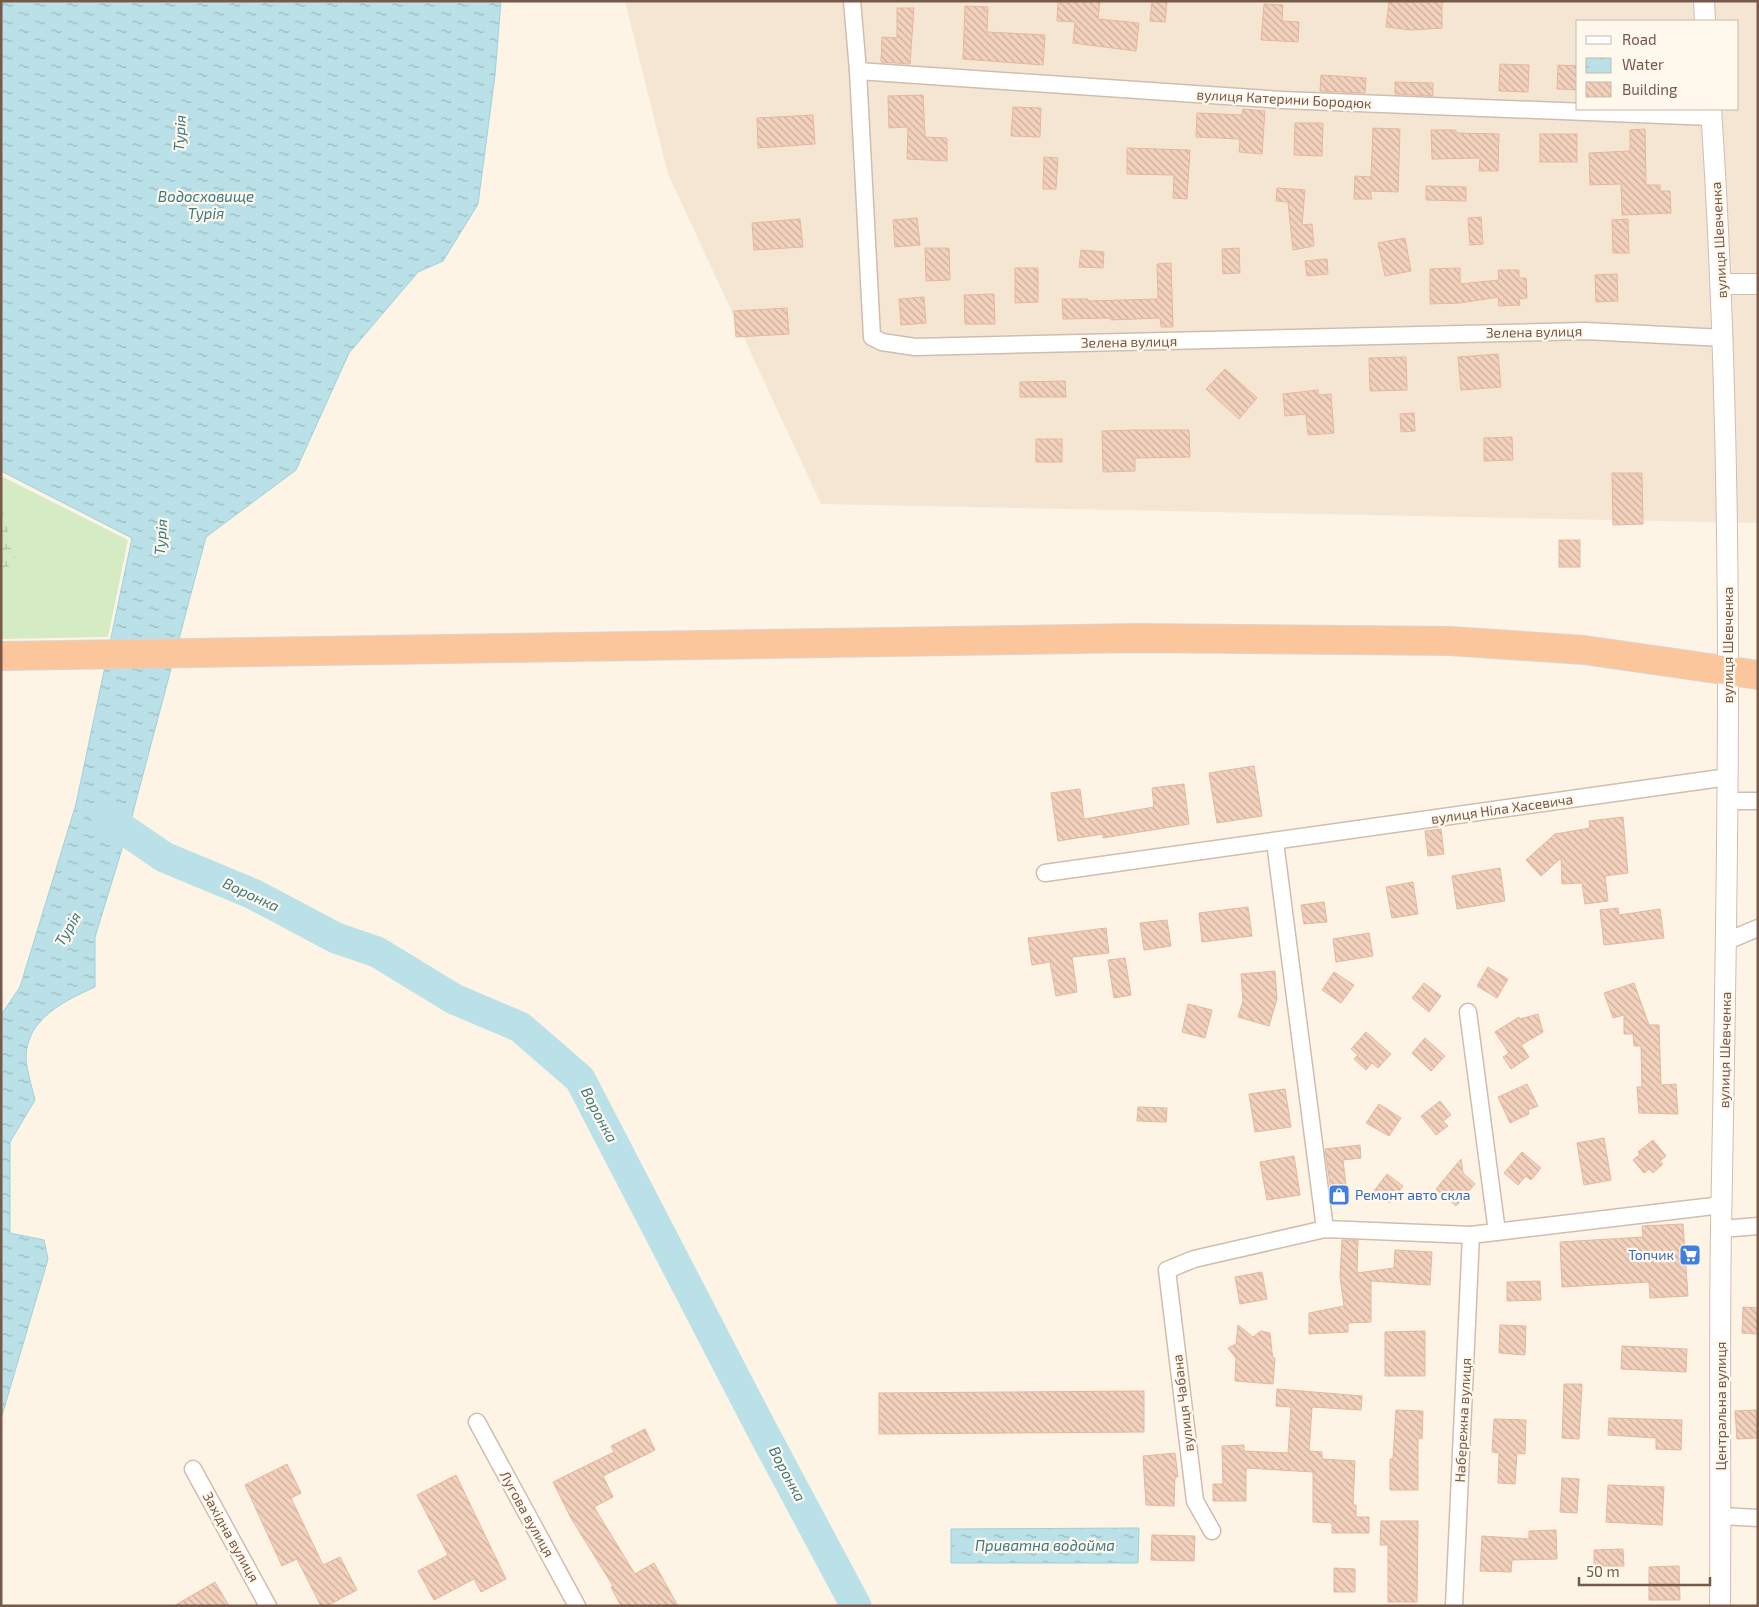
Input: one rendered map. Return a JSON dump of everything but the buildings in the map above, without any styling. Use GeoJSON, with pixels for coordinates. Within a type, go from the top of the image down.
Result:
{"type":"FeatureCollection","features":[{"type":"Feature","properties":{"kind":"highway"},"geometry":{"type":"LineString","coordinates":[[1,656],[1137,638],[1391,640],[1450,641],[1584,650],[1758,675]]}},
{"type":"Feature","properties":{"kind":"street","name":"Зелена вулиця"},"geometry":{"type":"LineString","coordinates":[[852,1],[858,71],[872,337],[882,342],[925,347],[1584,330],[1724,338]]}},
{"type":"Feature","properties":{"kind":"street"},"geometry":{"type":"LineString","coordinates":[[1704,1],[1705,20]]}},
{"type":"Feature","properties":{"kind":"street","name":"вулиця Катерини Бородюк"},"geometry":{"type":"LineString","coordinates":[[858,71],[1282,100],[1576,109]]}},
{"type":"Feature","properties":{"kind":"street","name":"вулиця Катерини Бородюк"},"geometry":{"type":"LineString","coordinates":[[1612,110],[1711,113]]}},
{"type":"Feature","properties":{"kind":"street","name":"вулиця Шевченка"},"geometry":{"type":"LineString","coordinates":[[1711,113],[1722,284],[1729,549],[1727,941],[1722,1205]]}},
{"type":"Feature","properties":{"kind":"street"},"geometry":{"type":"LineString","coordinates":[[1722,284],[1758,284]]}},
{"type":"Feature","properties":{"kind":"street","name":"вулиця Ніла Хасевича"},"geometry":{"type":"LineString","coordinates":[[1045,873],[1728,777]]}},
{"type":"Feature","properties":{"kind":"street"},"geometry":{"type":"LineString","coordinates":[[1728,801],[1758,801]]}},
{"type":"Feature","properties":{"kind":"street"},"geometry":{"type":"LineString","coordinates":[[1275,842],[1325,1229],[1471,1235],[1722,1205]]}},
{"type":"Feature","properties":{"kind":"street"},"geometry":{"type":"LineString","coordinates":[[1727,941],[1758,928]]}},
{"type":"Feature","properties":{"kind":"street"},"geometry":{"type":"LineString","coordinates":[[1468,1012],[1497,1232]]}},
{"type":"Feature","properties":{"kind":"street","name":"Центральна вулиця"},"geometry":{"type":"LineString","coordinates":[[1720,1606],[1722,1205]]}},
{"type":"Feature","properties":{"kind":"street"},"geometry":{"type":"LineString","coordinates":[[1721,1229],[1758,1226]]}},
{"type":"Feature","properties":{"kind":"street","name":"вулиця Чабана"},"geometry":{"type":"LineString","coordinates":[[1212,1531],[1195,1501],[1167,1270],[1194,1259],[1325,1229]]}},
{"type":"Feature","properties":{"kind":"street","name":"Набережна вулиця"},"geometry":{"type":"LineString","coordinates":[[1454,1606],[1471,1235]]}},
{"type":"Feature","properties":{"kind":"street","name":"Лугова вулиця"},"geometry":{"type":"LineString","coordinates":[[477,1422],[577,1606]]}},
{"type":"Feature","properties":{"kind":"street","name":"Західна вулиця"},"geometry":{"type":"LineString","coordinates":[[193,1469],[268,1606]]}},
{"type":"Feature","properties":{"kind":"street"},"geometry":{"type":"LineString","coordinates":[[1721,1516],[1758,1518]]}},
{"type":"Feature","properties":{"kind":"shaded area"},"geometry":{"type":"Polygon","coordinates":[[[625,1],[1758,1],[1758,523],[821,504],[668,174],[625,1]]]}},
{"type":"Feature","properties":{"kind":"green space"},"geometry":{"type":"Polygon","coordinates":[[[1,476],[128,540],[108,637],[1,639],[1,476]]]}},
{"type":"Feature","properties":{"kind":"green space"},"geometry":{"type":"Polygon","coordinates":[[[1,504],[15,557],[1,578],[1,504]]]}},
{"type":"Feature","properties":{"kind":"water","name":"Водосховище Турія"},"geometry":{"type":"Polygon","coordinates":[[[1,1],[501,1],[495,75],[478,204],[443,261],[418,272],[349,353],[296,470],[206,537],[132,816],[95,937],[95,987],[60,1005],[49,1013],[32,1032],[28,1044],[26,1058],[28,1074],[35,1100],[10,1142],[10,1233],[44,1240],[48,1259],[1,1419],[1,1015],[20,987],[76,804],[132,538],[1,471],[1,1]]]}},
{"type":"Feature","properties":{"kind":"water","name":"Приватна водойма"},"geometry":{"type":"Polygon","coordinates":[[[1139,1528],[1138,1563],[951,1563],[951,1529],[1139,1528]]]}},
{"type":"Feature","properties":{"kind":"waterway","name":"Воронка"},"geometry":{"type":"LineString","coordinates":[[107,818],[164,857],[253,894],[336,938],[377,952],[454,999],[520,1027],[580,1079],[762,1430],[856,1606]]}},
{"type":"Feature","properties":{"kind":"place","name":"Ремонт авто скла"},"geometry":{"type":"Point","coordinates":[1339,1195]}},
{"type":"Feature","properties":{"kind":"place","name":"Топчик"},"geometry":{"type":"Point","coordinates":[1690,1255]}},
{"type":"Feature","properties":{"kind":"water label","name":"Турія"},"geometry":{"type":"Point","coordinates":[180,133]}},
{"type":"Feature","properties":{"kind":"water label","name":"Турія"},"geometry":{"type":"Point","coordinates":[161,537]}},
{"type":"Feature","properties":{"kind":"water label","name":"Турія"},"geometry":{"type":"Point","coordinates":[68,929]}}]}
